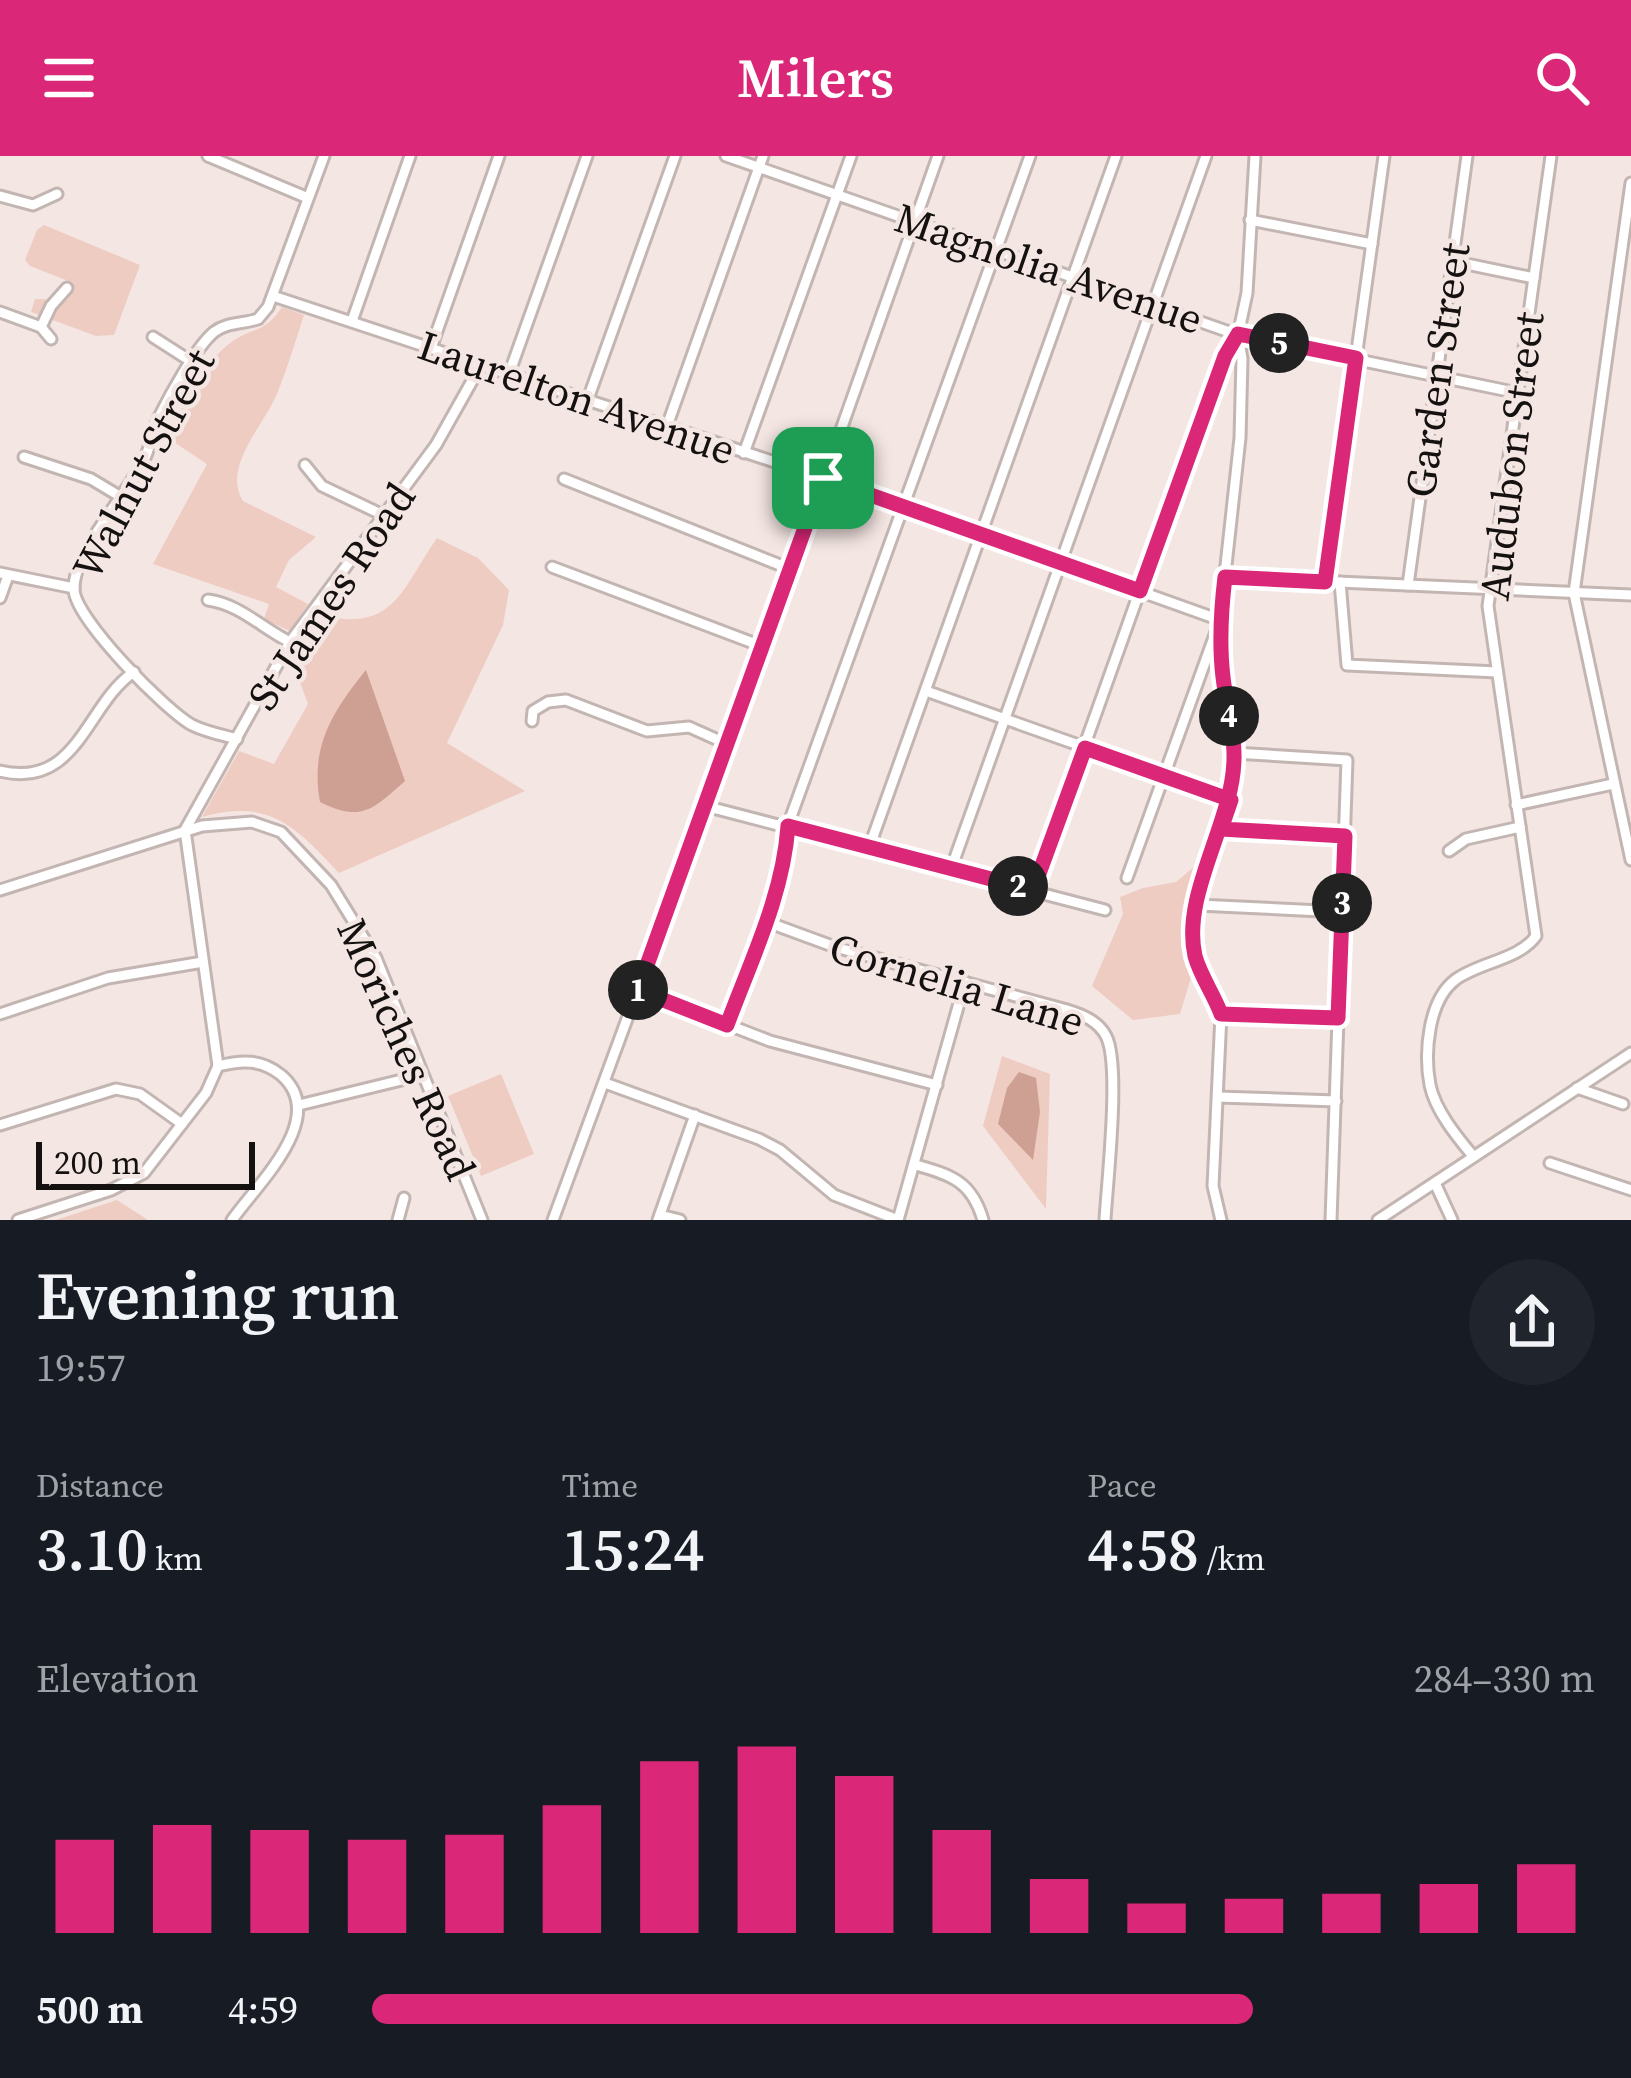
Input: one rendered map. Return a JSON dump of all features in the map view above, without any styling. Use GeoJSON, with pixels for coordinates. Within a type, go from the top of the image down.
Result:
{"type":"FeatureCollection","features":[{"type":"Feature","properties":{"kind":"street"},"geometry":{"type":"LineString","coordinates":[[208,156],[308,198]]}},
{"type":"Feature","properties":{"kind":"street"},"geometry":{"type":"LineString","coordinates":[[273,296],[324,156]]}},
{"type":"Feature","properties":{"kind":"street"},"geometry":{"type":"LineString","coordinates":[[352,321],[410,156]]}},
{"type":"Feature","properties":{"kind":"street"},"geometry":{"type":"LineString","coordinates":[[431,348],[499,156]]}},
{"type":"Feature","properties":{"kind":"street"},"geometry":{"type":"LineString","coordinates":[[509,374],[587,156]]}},
{"type":"Feature","properties":{"kind":"street"},"geometry":{"type":"LineString","coordinates":[[588,399],[675,156]]}},
{"type":"Feature","properties":{"kind":"street","name":"Magnolia Avenue"},"geometry":{"type":"LineString","coordinates":[[726,156],[761,162],[837,194],[1238,334],[1518,393]]}},
{"type":"Feature","properties":{"kind":"street"},"geometry":{"type":"LineString","coordinates":[[744,453],[851,156]]}},
{"type":"Feature","properties":{"kind":"street"},"geometry":{"type":"LineString","coordinates":[[553,1220],[938,156]]}},
{"type":"Feature","properties":{"kind":"street"},"geometry":{"type":"LineString","coordinates":[[727,1025],[767,922],[783,869],[788,826],[1030,156]]}},
{"type":"Feature","properties":{"kind":"street"},"geometry":{"type":"LineString","coordinates":[[869,848],[1116,156]]}},
{"type":"Feature","properties":{"kind":"street"},"geometry":{"type":"LineString","coordinates":[[951,868],[1206,156]]}},
{"type":"Feature","properties":{"kind":"street"},"geometry":{"type":"LineString","coordinates":[[1033,890],[1217,378],[1238,334],[1247,292],[1255,156]]}},
{"type":"Feature","properties":{"kind":"street"},"geometry":{"type":"LineString","coordinates":[[1325,582],[1384,156]]}},
{"type":"Feature","properties":{"kind":"street","name":"Garden Street"},"geometry":{"type":"LineString","coordinates":[[1408,585],[1467,156]]}},
{"type":"Feature","properties":{"kind":"street","name":"Audubon Street"},"geometry":{"type":"LineString","coordinates":[[1473,1156],[1430,1086],[1431,1030],[1437,999],[1445,989],[1481,965],[1528,947],[1536,936],[1497,672],[1490,588],[1551,156]]}},
{"type":"Feature","properties":{"kind":"street"},"geometry":{"type":"LineString","coordinates":[[667,426],[761,162]]}},
{"type":"Feature","properties":{"kind":"street"},"geometry":{"type":"LineString","coordinates":[[1631,183],[1574,592],[1631,860]]}},
{"type":"Feature","properties":{"kind":"street"},"geometry":{"type":"LineString","coordinates":[[0,196],[33,205],[57,194]]}},
{"type":"Feature","properties":{"kind":"street"},"geometry":{"type":"LineString","coordinates":[[1250,220],[1372,244]]}},
{"type":"Feature","properties":{"kind":"street"},"geometry":{"type":"LineString","coordinates":[[1452,261],[1534,278]]}},
{"type":"Feature","properties":{"kind":"street"},"geometry":{"type":"LineString","coordinates":[[41,327],[50,306],[68,288]]}},
{"type":"Feature","properties":{"kind":"street","name":"Laurelton Avenue"},"geometry":{"type":"LineString","coordinates":[[273,296],[823,478],[1220,620]]}},
{"type":"Feature","properties":{"kind":"street","name":"Walnut Street"},"geometry":{"type":"LineString","coordinates":[[236,739],[182,718],[87,623],[74,588],[86,552],[144,462],[159,416],[192,362],[214,332],[258,320],[273,296]]}},
{"type":"Feature","properties":{"kind":"street"},"geometry":{"type":"LineString","coordinates":[[0,312],[41,327],[51,339]]}},
{"type":"Feature","properties":{"kind":"street"},"geometry":{"type":"LineString","coordinates":[[1221,1220],[1213,1186],[1221,1014],[1195,957],[1198,905],[1231,800],[1234,753],[1220,620],[1240,438],[1238,334]]}},
{"type":"Feature","properties":{"kind":"street"},"geometry":{"type":"LineString","coordinates":[[154,338],[192,362]]}},
{"type":"Feature","properties":{"kind":"street","name":"St James Road"},"geometry":{"type":"LineString","coordinates":[[185,830],[290,643],[436,445],[481,365]]}},
{"type":"Feature","properties":{"kind":"street"},"geometry":{"type":"LineString","coordinates":[[24,457],[91,479],[121,497]]}},
{"type":"Feature","properties":{"kind":"street"},"geometry":{"type":"LineString","coordinates":[[305,465],[322,486],[383,515]]}},
{"type":"Feature","properties":{"kind":"street"},"geometry":{"type":"LineString","coordinates":[[564,479],[790,569]]}},
{"type":"Feature","properties":{"kind":"street"},"geometry":{"type":"LineString","coordinates":[[552,567],[764,647]]}},
{"type":"Feature","properties":{"kind":"street"},"geometry":{"type":"LineString","coordinates":[[0,598],[4,574],[74,588]]}},
{"type":"Feature","properties":{"kind":"street"},"geometry":{"type":"LineString","coordinates":[[1225,577],[1631,595]]}},
{"type":"Feature","properties":{"kind":"street"},"geometry":{"type":"LineString","coordinates":[[1340,582],[1347,665],[1497,672]]}},
{"type":"Feature","properties":{"kind":"street"},"geometry":{"type":"LineString","coordinates":[[208,600],[231,603],[258,626],[290,643]]}},
{"type":"Feature","properties":{"kind":"street"},"geometry":{"type":"LineString","coordinates":[[1127,878],[1220,620]]}},
{"type":"Feature","properties":{"kind":"street"},"geometry":{"type":"LineString","coordinates":[[0,771],[29,772],[73,752],[114,688],[134,672]]}},
{"type":"Feature","properties":{"kind":"street"},"geometry":{"type":"LineString","coordinates":[[926,691],[1231,800]]}},
{"type":"Feature","properties":{"kind":"street"},"geometry":{"type":"LineString","coordinates":[[532,721],[532,711],[542,704],[566,700],[646,731],[682,726],[727,744]]}},
{"type":"Feature","properties":{"kind":"street"},"geometry":{"type":"LineString","coordinates":[[1234,753],[1347,760],[1331,1220]]}},
{"type":"Feature","properties":{"kind":"street"},"geometry":{"type":"LineString","coordinates":[[1516,805],[1613,784]]}},
{"type":"Feature","properties":{"kind":"street"},"geometry":{"type":"LineString","coordinates":[[705,806],[1105,910]]}},
{"type":"Feature","properties":{"kind":"street","name":"Moriches Road"},"geometry":{"type":"LineString","coordinates":[[0,890],[185,830],[252,823],[281,832],[332,885],[376,958],[482,1220]]}},
{"type":"Feature","properties":{"kind":"street"},"geometry":{"type":"LineString","coordinates":[[1448,851],[1466,839],[1520,827]]}},
{"type":"Feature","properties":{"kind":"street"},"geometry":{"type":"LineString","coordinates":[[1221,829],[1345,836]]}},
{"type":"Feature","properties":{"kind":"street"},"geometry":{"type":"LineString","coordinates":[[18,1220],[111,1190],[144,1173],[206,1093],[218,1066],[185,830]]}},
{"type":"Feature","properties":{"kind":"street"},"geometry":{"type":"LineString","coordinates":[[1198,905],[1342,912]]}},
{"type":"Feature","properties":{"kind":"street","name":"Cornelia Lane"},"geometry":{"type":"LineString","coordinates":[[767,922],[835,947],[1086,1016],[1108,1040],[1112,1056],[1105,1220]]}},
{"type":"Feature","properties":{"kind":"street"},"geometry":{"type":"LineString","coordinates":[[0,1014],[108,978],[203,962]]}},
{"type":"Feature","properties":{"kind":"street"},"geometry":{"type":"LineString","coordinates":[[605,1083],[759,1139],[780,1150],[834,1195],[898,1220],[964,982]]}},
{"type":"Feature","properties":{"kind":"street"},"geometry":{"type":"LineString","coordinates":[[638,990],[770,1041],[937,1085]]}},
{"type":"Feature","properties":{"kind":"street"},"geometry":{"type":"LineString","coordinates":[[1221,1014],[1338,1018]]}},
{"type":"Feature","properties":{"kind":"street"},"geometry":{"type":"LineString","coordinates":[[1378,1220],[1631,1053]]}},
{"type":"Feature","properties":{"kind":"street"},"geometry":{"type":"LineString","coordinates":[[218,1066],[252,1060],[267,1066],[292,1087],[299,1105],[292,1137],[232,1220]]}},
{"type":"Feature","properties":{"kind":"street"},"geometry":{"type":"LineString","coordinates":[[299,1105],[422,1075]]}},
{"type":"Feature","properties":{"kind":"street"},"geometry":{"type":"LineString","coordinates":[[0,1125],[116,1088],[140,1094],[182,1124]]}},
{"type":"Feature","properties":{"kind":"street"},"geometry":{"type":"LineString","coordinates":[[1577,1088],[1623,1103]]}},
{"type":"Feature","properties":{"kind":"street"},"geometry":{"type":"LineString","coordinates":[[1218,1096],[1336,1101]]}},
{"type":"Feature","properties":{"kind":"street"},"geometry":{"type":"LineString","coordinates":[[680,1220],[659,1217],[695,1115]]}},
{"type":"Feature","properties":{"kind":"street"},"geometry":{"type":"LineString","coordinates":[[1550,1163],[1631,1190]]}},
{"type":"Feature","properties":{"kind":"street"},"geometry":{"type":"LineString","coordinates":[[916,1166],[964,1183],[983,1220]]}},
{"type":"Feature","properties":{"kind":"street"},"geometry":{"type":"LineString","coordinates":[[1435,1183],[1452,1220]]}},
{"type":"Feature","properties":{"kind":"street"},"geometry":{"type":"LineString","coordinates":[[398,1220],[404,1198]]}},
{"type":"Feature","properties":{"kind":"shaded area"},"geometry":{"type":"Polygon","coordinates":[[[44,225],[140,265],[114,335],[96,336],[31,312],[35,299],[67,300],[74,290],[71,282],[25,260],[37,230],[44,225]]]}},
{"type":"Feature","properties":{"kind":"shaded area"},"geometry":{"type":"Polygon","coordinates":[[[282,307],[304,315],[276,396],[237,474],[243,501],[316,537],[289,560],[276,587],[308,604],[290,631],[264,619],[269,604],[153,564],[207,464],[169,439],[170,430],[219,353],[270,322],[282,307]]]}},
{"type":"Feature","properties":{"kind":"shaded area"},"geometry":{"type":"Polygon","coordinates":[[[437,538],[478,558],[509,590],[503,625],[447,743],[525,791],[339,873],[279,820],[245,811],[202,817],[239,751],[274,764],[308,704],[294,666],[324,616],[348,619],[381,612],[404,589],[437,538]]]}},
{"type":"Feature","properties":{"kind":"shaded area"},"geometry":{"type":"Polygon","coordinates":[[[366,670],[405,781],[366,810],[346,812],[320,802],[318,764],[326,731],[366,670]]]}},
{"type":"Feature","properties":{"kind":"shaded area"},"geometry":{"type":"Polygon","coordinates":[[[1201,861],[1186,934],[1192,974],[1180,1014],[1133,1020],[1092,986],[1123,914],[1120,897],[1176,882],[1201,861]]]}},
{"type":"Feature","properties":{"kind":"shaded area"},"geometry":{"type":"Polygon","coordinates":[[[1002,1056],[1050,1074],[1046,1209],[983,1126],[1002,1056]]]}},
{"type":"Feature","properties":{"kind":"shaded area"},"geometry":{"type":"Polygon","coordinates":[[[1019,1072],[1036,1078],[1040,1112],[1033,1160],[998,1124],[1007,1088],[1019,1072]]]}},
{"type":"Feature","properties":{"kind":"shaded area"},"geometry":{"type":"Polygon","coordinates":[[[501,1074],[534,1154],[481,1176],[448,1096],[501,1074]]]}},
{"type":"Feature","properties":{"kind":"shaded area"},"geometry":{"type":"Polygon","coordinates":[[[117,1200],[148,1220],[56,1220],[117,1200]]]}},
{"type":"Feature","properties":{"kind":"route"},"geometry":{"type":"LineString","coordinates":[[823,478],[638,990],[727,1025],[767,922],[783,869],[788,826],[1033,890],[1085,748],[1231,800],[1221,829],[1345,836],[1338,1018],[1221,1014],[1195,957],[1193,935],[1204,880],[1221,829],[1231,800],[1233,781],[1234,753],[1222,672],[1220,620],[1225,577],[1325,582],[1356,358],[1238,334],[1225,356],[1140,591],[823,478]]}}]}
